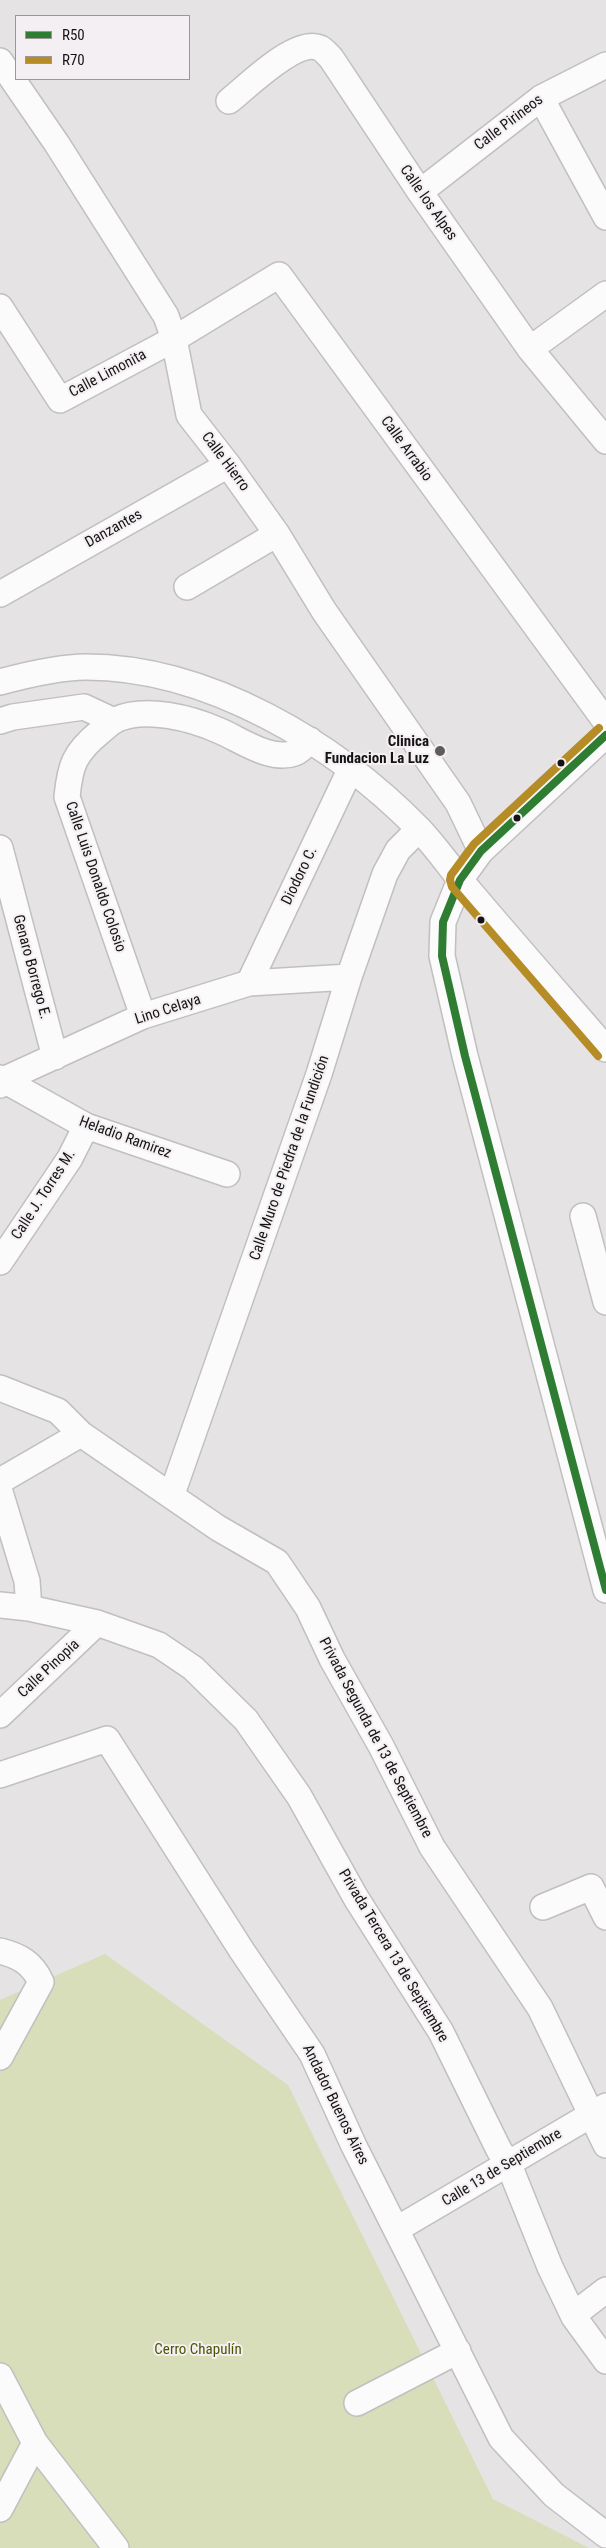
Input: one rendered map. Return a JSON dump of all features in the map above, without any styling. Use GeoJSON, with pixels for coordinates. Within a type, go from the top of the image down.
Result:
{"type":"FeatureCollection","features":[{"type":"Feature","properties":{"kind":"street","name":"Calle los Alpes"},"geometry":{"type":"LineString","coordinates":[[229,101],[289,53],[307,46],[319,48],[331,58],[420,192],[530,349],[606,441]]}},
{"type":"Feature","properties":{"kind":"street","name":"Calle Hierro"},"geometry":{"type":"LineString","coordinates":[[0,60],[57,144],[161,308],[174,339],[189,415],[228,465],[277,534],[324,611],[458,803],[481,851]]}},
{"type":"Feature","properties":{"kind":"street","name":"Calle Pirineos"},"geometry":{"type":"LineString","coordinates":[[420,192],[541,98],[606,65]]}},
{"type":"Feature","properties":{"kind":"street"},"geometry":{"type":"LineString","coordinates":[[541,98],[606,217]]}},
{"type":"Feature","properties":{"kind":"street","name":"Calle Arrabio"},"geometry":{"type":"LineString","coordinates":[[174,339],[279,275],[606,722]]}},
{"type":"Feature","properties":{"kind":"street"},"geometry":{"type":"LineString","coordinates":[[530,349],[606,294]]}},
{"type":"Feature","properties":{"kind":"street","name":"Calle Limonita"},"geometry":{"type":"LineString","coordinates":[[0,307],[60,400],[174,339]]}},
{"type":"Feature","properties":{"kind":"street","name":"Danzantes"},"geometry":{"type":"LineString","coordinates":[[0,594],[228,465]]}},
{"type":"Feature","properties":{"kind":"street"},"geometry":{"type":"LineString","coordinates":[[187,587],[277,534]]}},
{"type":"Feature","properties":{"kind":"street"},"geometry":{"type":"LineString","coordinates":[[0,682],[84,666],[128,670],[178,678],[249,708],[310,740],[351,768],[419,829],[460,880],[606,1049]]}},
{"type":"Feature","properties":{"kind":"street"},"geometry":{"type":"LineString","coordinates":[[0,721],[13,717],[84,707],[114,721]]}},
{"type":"Feature","properties":{"kind":"street","name":"Calle Luis Donaldo Colosio"},"geometry":{"type":"LineString","coordinates":[[143,1016],[67,797],[70,768],[88,741],[114,721],[146,714],[165,715],[218,730],[256,748],[282,755],[297,752],[310,740]]}},
{"type":"Feature","properties":{"kind":"street"},"geometry":{"type":"LineString","coordinates":[[606,735],[481,851],[460,880],[443,922],[442,956],[465,1056],[606,1590]]}},
{"type":"Feature","properties":{"kind":"street","name":"Diodoro C."},"geometry":{"type":"LineString","coordinates":[[249,983],[351,768]]}},
{"type":"Feature","properties":{"kind":"street","name":"Calle Muro de Piedra de la Fundición"},"geometry":{"type":"LineString","coordinates":[[172,1494],[319,1074],[349,977],[385,874],[398,850],[419,829]]}},
{"type":"Feature","properties":{"kind":"street","name":"Genaro Borrego E."},"geometry":{"type":"LineString","coordinates":[[0,848],[55,1057]]}},
{"type":"Feature","properties":{"kind":"street","name":"Lino Celaya"},"geometry":{"type":"LineString","coordinates":[[1,1081],[143,1016],[249,983],[349,977]]}},
{"type":"Feature","properties":{"kind":"street","name":"Heladio Ramirez"},"geometry":{"type":"LineString","coordinates":[[1,1081],[86,1126],[227,1174]]}},
{"type":"Feature","properties":{"kind":"street","name":"Calle J. Torres M."},"geometry":{"type":"LineString","coordinates":[[0,1262],[70,1158],[86,1126]]}},
{"type":"Feature","properties":{"kind":"street"},"geometry":{"type":"LineString","coordinates":[[583,1216],[600,1258],[606,1302]]}},
{"type":"Feature","properties":{"kind":"street","name":"Privada Segunda de 13 de Septiembre"},"geometry":{"type":"LineString","coordinates":[[0,1388],[58,1411],[81,1434],[172,1494],[218,1528],[277,1562],[308,1608],[332,1659],[381,1746],[432,1847],[540,2008],[599,2110],[606,2145]]}},
{"type":"Feature","properties":{"kind":"street"},"geometry":{"type":"LineString","coordinates":[[0,1481],[81,1434]]}},
{"type":"Feature","properties":{"kind":"street"},"geometry":{"type":"LineString","coordinates":[[0,1492],[27,1580],[30,1608]]}},
{"type":"Feature","properties":{"kind":"street","name":"Privada Tercera 13 de Septiembre"},"geometry":{"type":"LineString","coordinates":[[0,1605],[30,1608],[97,1623],[160,1645],[193,1668],[246,1720],[299,1796],[356,1898],[440,2032],[499,2150],[509,2165],[550,2267],[574,2318],[606,2361]]}},
{"type":"Feature","properties":{"kind":"street","name":"Calle Pinopia"},"geometry":{"type":"LineString","coordinates":[[0,1715],[97,1623]]}},
{"type":"Feature","properties":{"kind":"street","name":"Andador Buenos Aires"},"geometry":{"type":"LineString","coordinates":[[0,1775],[107,1739],[242,1952],[312,2054],[354,2146],[501,2438],[554,2494],[606,2535]]}},
{"type":"Feature","properties":{"kind":"street"},"geometry":{"type":"LineString","coordinates":[[543,1907],[591,1887],[606,1917]]}},
{"type":"Feature","properties":{"kind":"street"},"geometry":{"type":"LineString","coordinates":[[0,2057],[41,1982],[34,1968],[7,1952]]}},
{"type":"Feature","properties":{"kind":"street","name":"Calle 13 de Septiembre"},"geometry":{"type":"LineString","coordinates":[[397,2230],[599,2110]]}},
{"type":"Feature","properties":{"kind":"street"},"geometry":{"type":"LineString","coordinates":[[574,2318],[581,2309],[606,2290]]}},
{"type":"Feature","properties":{"kind":"street"},"geometry":{"type":"LineString","coordinates":[[357,2403],[458,2351]]}},
{"type":"Feature","properties":{"kind":"street"},"geometry":{"type":"LineString","coordinates":[[0,2376],[35,2443],[116,2548]]}},
{"type":"Feature","properties":{"kind":"street"},"geometry":{"type":"LineString","coordinates":[[0,2509],[35,2443]]}},
{"type":"Feature","properties":{"kind":"green space","name":"Cerro Chapulín"},"geometry":{"type":"Polygon","coordinates":[[[105,1954],[288,2085],[493,2499],[589,2548],[0,2548],[0,2000],[105,1954]]]}},
{"type":"Feature","properties":{"kind":"transit line","name":"R70"},"geometry":{"type":"LineString","coordinates":[[598,1056],[452,887],[450,880],[451,875],[474,844],[599,728]]}},
{"type":"Feature","properties":{"kind":"transit line","name":"R50"},"geometry":{"type":"LineString","coordinates":[[606,735],[481,851],[460,880],[443,922],[442,956],[465,1056],[606,1590]]}},
{"type":"Feature","properties":{"kind":"place","name":"Clinica Fundacion La Luz"},"geometry":{"type":"Point","coordinates":[440,751]}}]}
